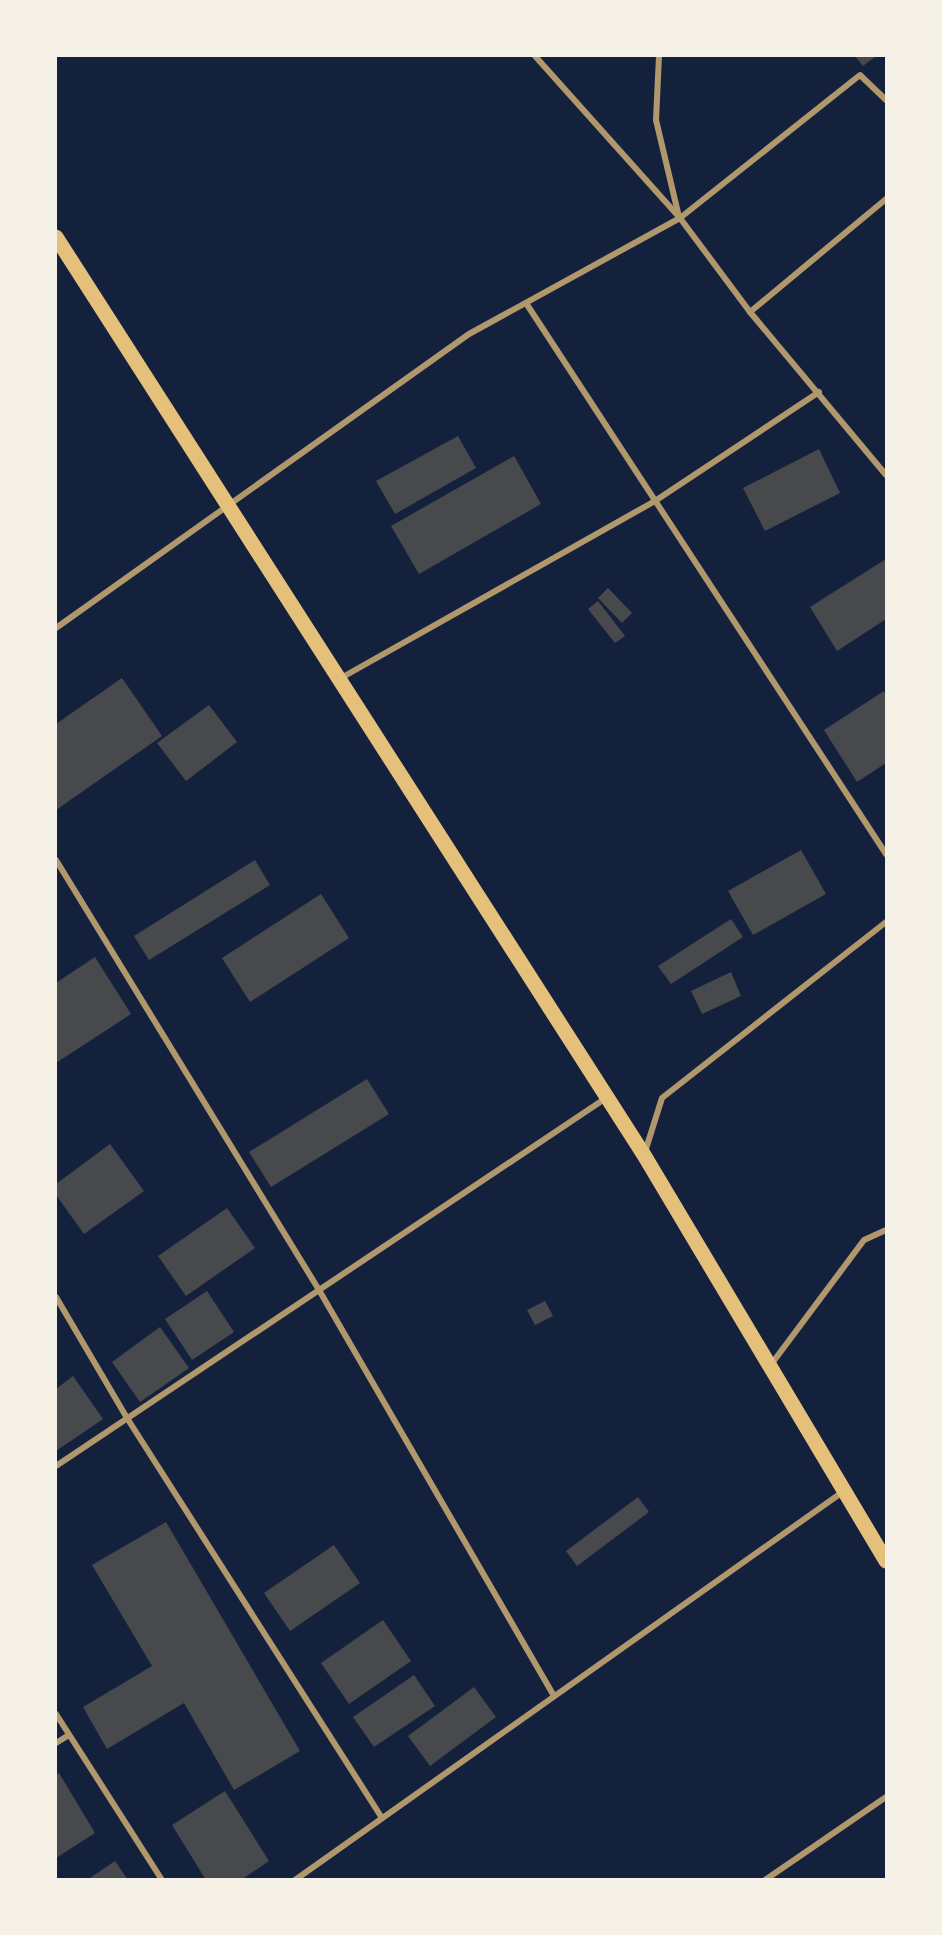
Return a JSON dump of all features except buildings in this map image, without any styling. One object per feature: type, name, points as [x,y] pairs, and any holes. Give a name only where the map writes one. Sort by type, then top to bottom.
[{"type":"main road","points":[[56,237],[644,1155],[886,1561]]},
{"type":"street","points":[[535,56],[680,218],[750,312],[886,475]]},
{"type":"street","points":[[659,56],[656,120],[680,218]]},
{"type":"street","points":[[56,627],[469,334],[680,218],[860,75],[886,100]]},
{"type":"street","points":[[750,312],[886,199]]},
{"type":"street","points":[[526,303],[886,854]]},
{"type":"street","points":[[339,679],[655,501],[819,392]]},
{"type":"street","points":[[56,860],[319,1290],[554,1696]]},
{"type":"street","points":[[644,1155],[662,1098],[886,922]]},
{"type":"street","points":[[56,1466],[607,1098]]},
{"type":"street","points":[[770,1365],[864,1240],[886,1230]]},
{"type":"street","points":[[56,1298],[127,1418],[382,1818]]},
{"type":"street","points":[[295,1880],[844,1490]]},
{"type":"street","points":[[56,1714],[162,1880]]},
{"type":"street","points":[[56,1743],[69,1735]]},
{"type":"street","points":[[765,1880],[886,1797]]}]
